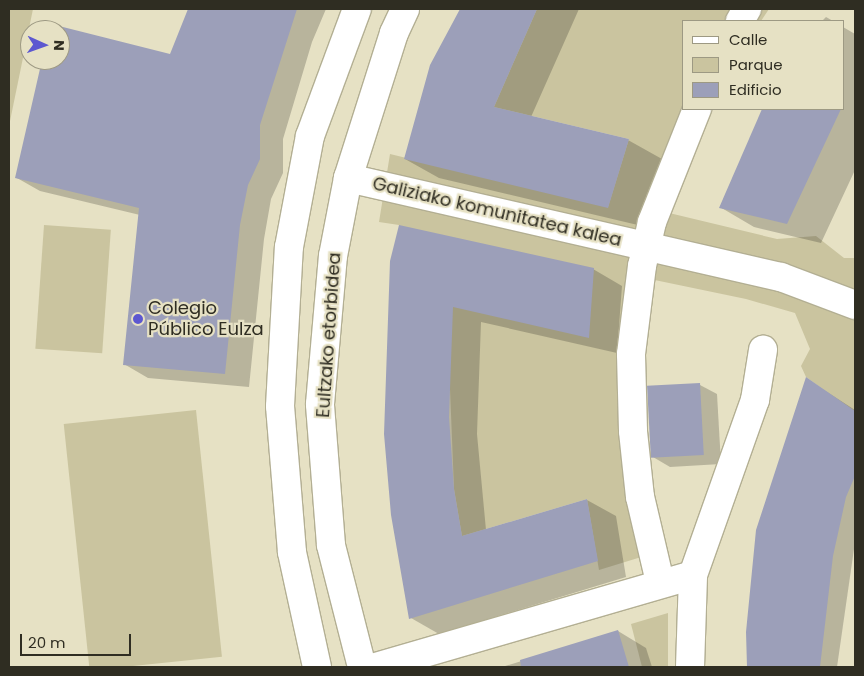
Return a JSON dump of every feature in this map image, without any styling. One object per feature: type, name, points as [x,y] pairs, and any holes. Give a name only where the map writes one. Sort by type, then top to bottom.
[{"type":"street","points":[[317,667],[292,552],[280,406],[289,247],[310,136],[357,9]]},
{"type":"street","name":"Eultzako etorbidea","points":[[362,667],[331,545],[320,404],[333,256],[348,178],[394,33],[405,9]]},
{"type":"street","points":[[741,20],[747,9]]},
{"type":"street","name":"Galiziako komunitatea kalea","points":[[660,582],[640,497],[633,431],[631,354],[652,222],[697,110]]},
{"type":"street","name":"Galiziako komunitatea kalea","points":[[348,178],[780,277],[855,305]]},
{"type":"street","points":[[690,667],[693,574],[755,400],[762,350]]},
{"type":"street","points":[[376,667],[660,582],[693,574]]},
{"type":"green space","points":[[9,9],[33,9],[31,20],[20,20],[20,70],[9,126]]},
{"type":"green space","points":[[537,9],[769,9],[762,20],[682,20],[682,110],[711,110],[665,212],[777,239],[816,236],[844,258],[855,258],[855,412],[806,377],[801,366],[810,349],[795,313],[746,299],[645,278],[633,387],[651,554],[599,570],[587,499],[462,536],[454,489],[449,364],[399,225],[379,222],[390,154],[608,207],[629,139],[494,107]]},
{"type":"green space","points":[[44,225],[111,230],[102,353],[35,349]]},
{"type":"green space","points":[[196,410],[222,657],[123,667],[89,667],[64,424]]},
{"type":"green space","points":[[668,613],[668,667],[642,667],[631,624]]},
{"type":"building","points":[[188,9],[297,9],[260,125],[260,159],[248,185],[240,225],[225,374],[123,365],[139,208],[15,178],[40,70],[70,70],[70,29],[170,54]]},
{"type":"building","points":[[460,9],[537,9],[494,107],[629,139],[608,208],[404,159],[430,65]]},
{"type":"building","points":[[762,110],[841,110],[787,224],[719,208]]},
{"type":"building","points":[[399,225],[594,268],[589,338],[453,307],[449,417],[454,489],[462,536],[587,499],[598,561],[409,619],[391,515],[384,434],[390,261]]},
{"type":"building","points":[[806,377],[855,411],[855,476],[846,497],[833,556],[820,667],[747,667],[746,632],[756,530]]},
{"type":"building","points":[[700,383],[704,455],[651,458],[647,386]]},
{"type":"building","points":[[618,630],[629,667],[521,667],[520,660]]},
{"type":"place","name":"Colegio Público Eulza","points":[[138,319]]}]
